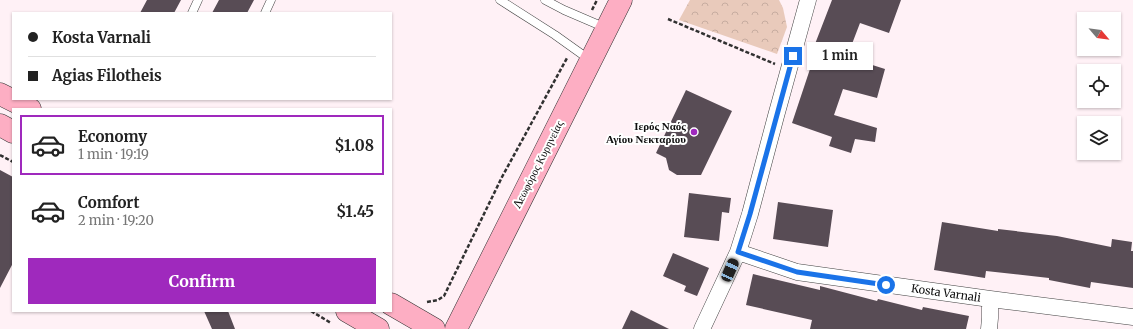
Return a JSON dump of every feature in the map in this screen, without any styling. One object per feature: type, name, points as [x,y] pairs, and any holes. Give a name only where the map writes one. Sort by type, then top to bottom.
[{"type":"main road","name":"Λεωφόρος Κυρηνείας","points":[[456,329],[621,0]]},
{"type":"main road","points":[[0,94],[28,108]]},
{"type":"main road","points":[[0,125],[12,131]]},
{"type":"main road","points":[[392,305],[434,329]]},
{"type":"main road","points":[[341,318],[378,329]]},
{"type":"street","points":[[702,329],[738,252],[750,214],[808,0]]},
{"type":"street","name":"Kosta Varnali","points":[[738,252],[797,272],[990,299],[1132,321]]},
{"type":"street","points":[[989,329],[990,299]]},
{"type":"lane","points":[[192,12],[198,0]]},
{"type":"lane","points":[[265,12],[271,0]]},
{"type":"lane","points":[[500,0],[569,44],[590,60]]},
{"type":"lane","points":[[545,0],[606,28]]},
{"type":"path","points":[[668,19],[789,70]]},
{"type":"path","points":[[438,300],[444,296],[502,177],[568,57],[569,44]]},
{"type":"path","points":[[0,155],[12,161]]},
{"type":"path","points":[[315,312],[341,318]]},
{"type":"green space","points":[[690,0],[779,0],[783,8],[787,27],[777,54],[679,20]]},
{"type":"building","points":[[147,0],[181,0],[175,12],[141,12]]},
{"type":"building","points":[[219,0],[254,0],[248,12],[213,12]]},
{"type":"building","points":[[832,0],[901,0],[889,33],[860,23],[847,57],[885,69],[877,98],[843,89],[834,115],[877,128],[875,142],[855,139],[851,153],[829,146],[832,137],[792,123],[818,45],[815,44]]},
{"type":"building","name":"Ιερός Ναός Αγίου Νεκταρίου","points":[[686,90],[732,111],[701,175],[677,175],[669,170],[666,158],[656,153]]},
{"type":"building","points":[[0,170],[12,176],[12,265],[0,288]]},
{"type":"building","points":[[689,193],[731,198],[729,213],[722,212],[719,241],[684,237]]},
{"type":"building","points":[[778,202],[833,210],[828,247],[773,239]]},
{"type":"building","points":[[942,222],[998,231],[998,229],[1057,236],[1111,247],[1112,239],[1132,242],[1133,288],[1091,282],[1090,288],[1049,280],[1049,278],[986,271],[985,278],[934,270]]},
{"type":"building","points":[[673,253],[709,268],[697,296],[684,291],[686,286],[663,276]]},
{"type":"building","points":[[753,274],[820,290],[820,286],[877,301],[878,299],[922,310],[923,307],[969,316],[966,329],[810,329],[812,320],[746,305]]},
{"type":"building","points":[[631,310],[669,329],[622,329]]},
{"type":"building","points":[[204,312],[228,312],[235,329],[212,329]]},
{"type":"place","name":"Ιερός Ναός Αγίου Νεκταρίου","points":[[694,132]]},
{"type":"route","points":[[793,56],[761,177],[738,252],[797,272],[886,285]]}]
